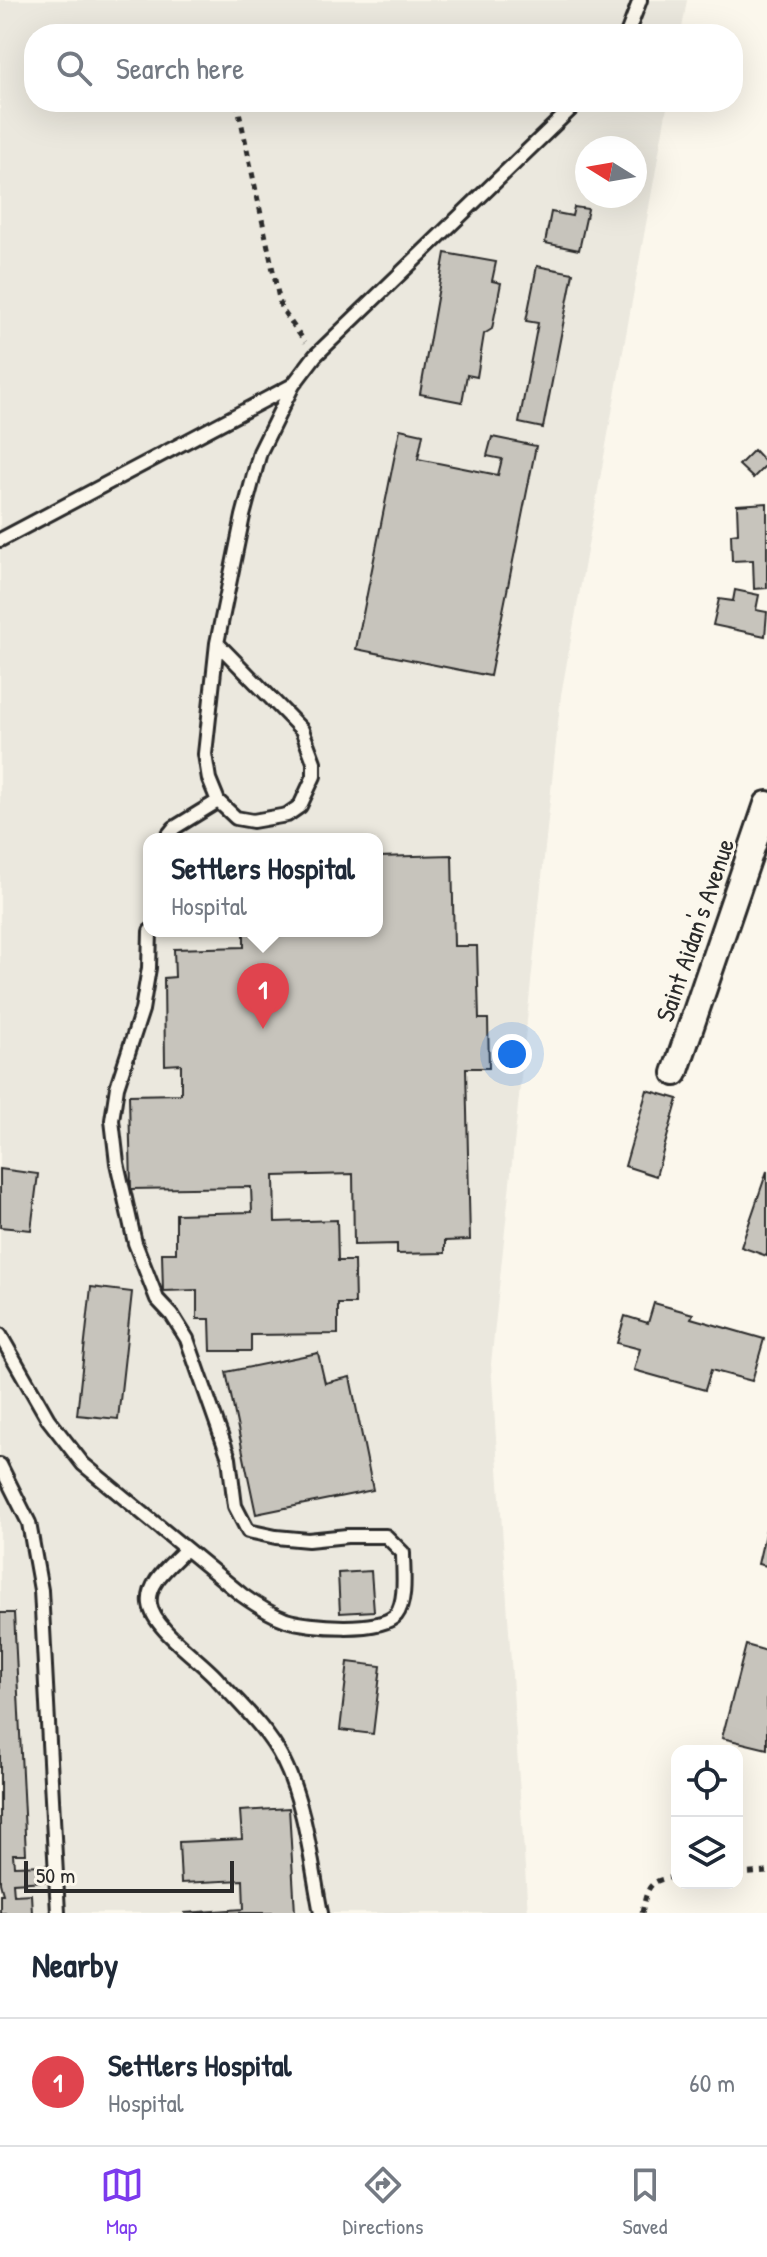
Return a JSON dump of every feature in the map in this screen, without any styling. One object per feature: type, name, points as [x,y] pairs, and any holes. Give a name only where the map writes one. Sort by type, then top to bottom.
[{"type":"street","name":"Saint Aidan's Avenue","points":[[675,1073],[767,804]]},
{"type":"lane","points":[[631,24],[640,0]]},
{"type":"lane","points":[[217,643],[302,730],[314,762],[314,776],[300,806],[287,815],[253,821],[236,818],[218,801],[209,779],[205,754],[217,643],[243,516],[260,452],[293,385],[315,356],[568,112]]},
{"type":"lane","points":[[0,540],[293,385]]},
{"type":"lane","points":[[170,833],[218,801]]},
{"type":"lane","points":[[0,1335],[48,1419],[83,1464],[261,1609],[307,1625],[379,1625],[395,1617],[401,1605],[403,1553],[386,1536],[308,1540],[248,1531],[235,1506],[229,1458],[187,1339],[157,1299],[135,1243],[117,1163],[112,1120],[117,1087],[142,1010],[149,968],[150,937]]},
{"type":"lane","points":[[0,1465],[29,1523],[41,1590],[58,1913]]},
{"type":"lane","points":[[185,1550],[158,1578],[151,1590],[154,1619],[212,1673],[282,1757],[296,1790],[321,1913]]},
{"type":"path","points":[[239,112],[281,308],[315,356]]},
{"type":"path","points":[[743,1874],[767,1872]]},
{"type":"path","points":[[642,1913],[652,1883],[660,1878],[671,1877]]},
{"type":"shaded area","points":[[0,0],[687,0],[683,24],[24,24],[24,112],[666,112],[561,695],[491,1364],[528,1913],[0,1913]]},
{"type":"building","points":[[574,207],[588,209],[579,250],[545,243],[551,212],[572,216]]},
{"type":"building","points":[[445,253],[496,262],[492,281],[501,283],[492,329],[484,334],[477,377],[467,375],[462,402],[420,394]]},
{"type":"building","points":[[537,266],[573,273],[543,428],[519,423],[538,323],[526,321]]},
{"type":"building","points":[[400,429],[423,434],[418,459],[498,475],[502,459],[487,456],[492,437],[536,446],[490,676],[356,649]]},
{"type":"building","points":[[754,450],[767,464],[753,478],[739,465]]},
{"type":"building","points":[[767,503],[767,588],[754,589],[753,560],[732,561],[731,534],[738,533],[737,505]]},
{"type":"building","points":[[735,590],[759,595],[756,610],[767,612],[765,636],[713,625],[719,599],[733,601]]},
{"type":"building","points":[[452,855],[454,946],[477,946],[479,1019],[488,1019],[489,1068],[466,1068],[470,1240],[445,1241],[445,1253],[397,1254],[397,1244],[354,1245],[353,1174],[274,1176],[275,1222],[337,1220],[338,1261],[354,1261],[355,1304],[338,1304],[338,1334],[251,1335],[251,1351],[211,1351],[210,1319],[197,1319],[197,1290],[163,1291],[162,1253],[176,1253],[176,1214],[252,1212],[251,1187],[131,1189],[129,1095],[181,1094],[181,1064],[165,1065],[164,978],[175,977],[174,949],[244,947],[244,937],[383,937],[383,857]]},
{"type":"building","points":[[647,1090],[678,1099],[656,1176],[625,1166]]},
{"type":"building","points":[[0,1169],[38,1174],[31,1230],[0,1227]]},
{"type":"building","points":[[767,1171],[767,1256],[741,1247]]},
{"type":"building","points":[[91,1287],[132,1292],[118,1419],[77,1415]]},
{"type":"building","points":[[654,1303],[693,1314],[691,1318],[764,1339],[752,1381],[711,1370],[705,1390],[634,1370],[640,1349],[617,1343],[625,1316],[648,1323]]},
{"type":"building","points":[[318,1353],[325,1383],[350,1377],[373,1490],[256,1514],[226,1372]]},
{"type":"building","points":[[767,1525],[767,1566],[758,1564]]},
{"type":"building","points":[[371,1571],[374,1611],[340,1613],[338,1573]]},
{"type":"building","points":[[0,1613],[14,1613],[26,1854],[13,1854],[14,1866],[45,1865],[46,1881],[13,1883],[14,1895],[31,1894],[32,1913],[0,1913],[0,1894],[3,1894],[0,1883]]},
{"type":"building","points":[[746,1645],[767,1651],[767,1749],[722,1738]]},
{"type":"building","points":[[348,1662],[381,1666],[373,1734],[340,1730]]},
{"type":"building","points":[[289,1808],[295,1913],[184,1913],[244,1909],[243,1880],[181,1883],[179,1842],[242,1839],[240,1811]]},
{"type":"place","name":"Settlers Hospital","points":[[263,1029]]}]
